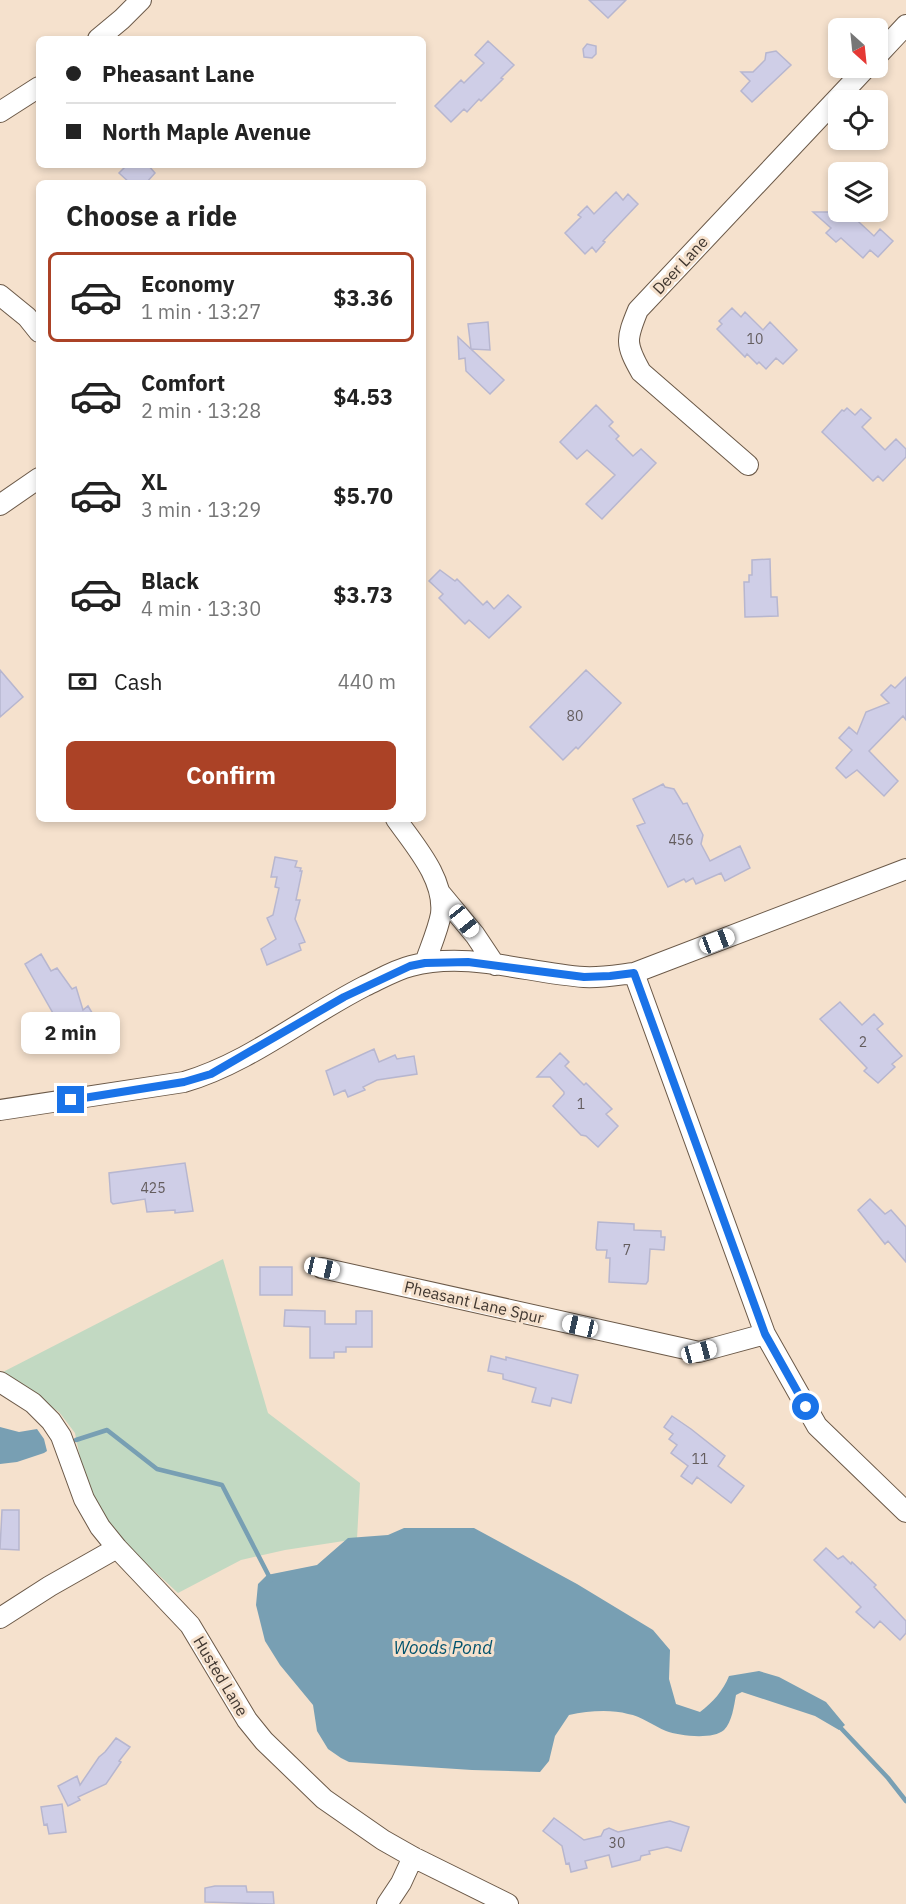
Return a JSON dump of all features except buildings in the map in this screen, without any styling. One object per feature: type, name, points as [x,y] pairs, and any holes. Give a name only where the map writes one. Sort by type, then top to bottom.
[{"type":"street","points":[[102,36],[141,0]]},
{"type":"street","points":[[888,44],[906,25]]},
{"type":"street","name":"Deer Lane","points":[[748,465],[641,372],[631,354],[628,336],[638,310],[857,78]]},
{"type":"street","points":[[0,112],[36,89]]},
{"type":"street","points":[[0,295],[27,317],[36,328]]},
{"type":"street","points":[[0,505],[36,480]]},
{"type":"street","points":[[398,822],[424,858],[441,894],[476,935],[495,964]]},
{"type":"street","points":[[0,1110],[163,1086],[211,1074],[344,997],[400,970],[425,963],[495,964],[584,977],[634,973],[906,869]]},
{"type":"street","points":[[425,963],[441,915],[441,894]]},
{"type":"street","points":[[634,973],[765,1334],[817,1426],[906,1512]]},
{"type":"street","name":"Pheasant Lane Spur","points":[[322,1268],[699,1352],[765,1334]]},
{"type":"street","name":"Husted Lane","points":[[0,1382],[33,1403],[51,1421],[61,1436],[84,1499],[100,1527],[190,1626],[247,1720],[264,1741],[324,1799],[382,1840],[508,1904]]},
{"type":"street","points":[[0,1618],[117,1548]]},
{"type":"street","points":[[387,1904],[401,1883],[413,1857]]},
{"type":"green space","points":[[223,1259],[268,1413],[360,1483],[357,1539],[285,1550],[241,1560],[178,1593],[122,1541],[92,1499],[85,1483],[75,1433],[59,1412],[1,1373]]},
{"type":"water","points":[[0,1427],[19,1432],[37,1429],[44,1439],[47,1451],[17,1462],[0,1464]]},
{"type":"water","name":"Woods Pond","points":[[404,1528],[474,1528],[577,1584],[653,1630],[670,1650],[669,1679],[676,1704],[700,1712],[717,1696],[729,1676],[759,1671],[779,1677],[826,1702],[845,1725],[839,1730],[815,1716],[742,1692],[736,1695],[727,1727],[712,1735],[687,1736],[672,1733],[638,1717],[614,1711],[569,1715],[555,1736],[549,1761],[540,1772],[349,1762],[328,1749],[317,1731],[313,1705],[280,1665],[265,1641],[256,1605],[258,1584],[267,1575],[317,1565],[348,1538],[388,1535]]},
{"type":"waterway","points":[[76,1440],[107,1430],[157,1469],[222,1485],[271,1580]]},
{"type":"waterway","points":[[838,1725],[888,1778],[906,1801]]},
{"type":"route","points":[[71,1100],[184,1082],[211,1074],[344,997],[410,966],[425,963],[468,962],[584,977],[634,973],[765,1334],[806,1407]]}]
